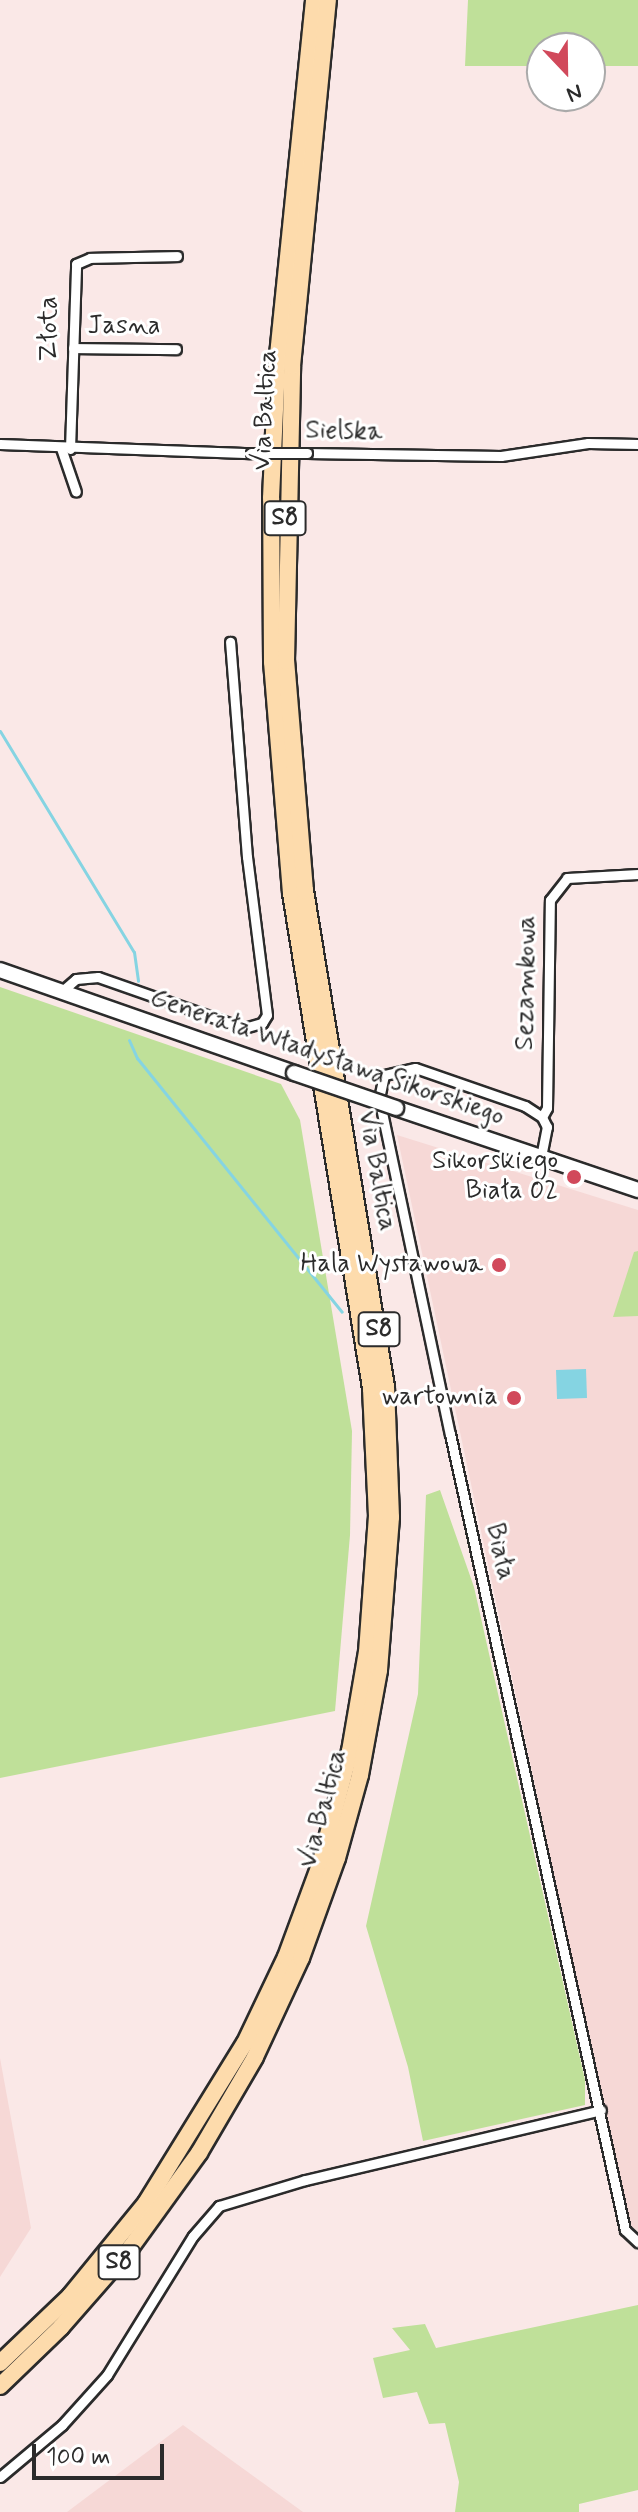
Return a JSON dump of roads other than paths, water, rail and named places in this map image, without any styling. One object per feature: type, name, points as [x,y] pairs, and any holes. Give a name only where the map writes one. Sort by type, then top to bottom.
[{"type":"highway","name":"Via Baltica","points":[[0,2363],[70,2296],[146,2203],[245,2043],[286,1957],[320,1865],[350,1751],[367,1652],[377,1516],[371,1388],[292,907],[272,662],[271,498],[277,365],[314,0]]},
{"type":"highway","name":"Via Baltica","points":[[0,2386],[61,2327],[139,2237],[199,2153],[255,2057],[328,1885],[360,1775],[378,1680],[391,1517],[386,1387],[305,891],[286,649],[290,396],[328,0]]},
{"type":"street","name":"Złota","points":[[66,448],[73,348],[72,273],[80,261],[177,256]]},
{"type":"street","name":"Jasna","points":[[73,348],[176,349]]},
{"type":"street","name":"Sielska","points":[[0,444],[251,453],[501,456],[588,443],[638,444]]},
{"type":"street","points":[[66,448],[76,492]]},
{"type":"street","points":[[61,992],[85,976],[98,977],[244,1028],[262,1023],[267,1015],[247,857],[230,642]]},
{"type":"street","name":"Sezamkowa","points":[[542,1117],[547,1108],[550,900],[567,878],[638,874]]},
{"type":"street","name":"Generała Władysława Sikorskiego","points":[[0,970],[638,1190]]},
{"type":"street","name":"Biała","points":[[542,1117],[504,1097],[415,1068],[392,1070],[380,1085],[448,1423],[625,2230],[638,2242]]},
{"type":"street","points":[[541,1157],[548,1139],[542,1117]]},
{"type":"street","points":[[0,2477],[62,2425],[107,2375],[193,2236],[219,2206],[305,2180],[601,2110]]},
{"type":"water","points":[[586,1369],[587,1398],[557,1399],[556,1370]]},
{"type":"waterway","points":[[0,731],[134,952],[138,981]]},
{"type":"waterway","points":[[129,1040],[137,1058],[342,1312]]},
{"type":"place","name":"Sikorskiego Biała 02","points":[[574,1177]]},
{"type":"place","name":"Hala Wystawowa","points":[[499,1265]]},
{"type":"place","name":"wartownia","points":[[514,1398]]}]
